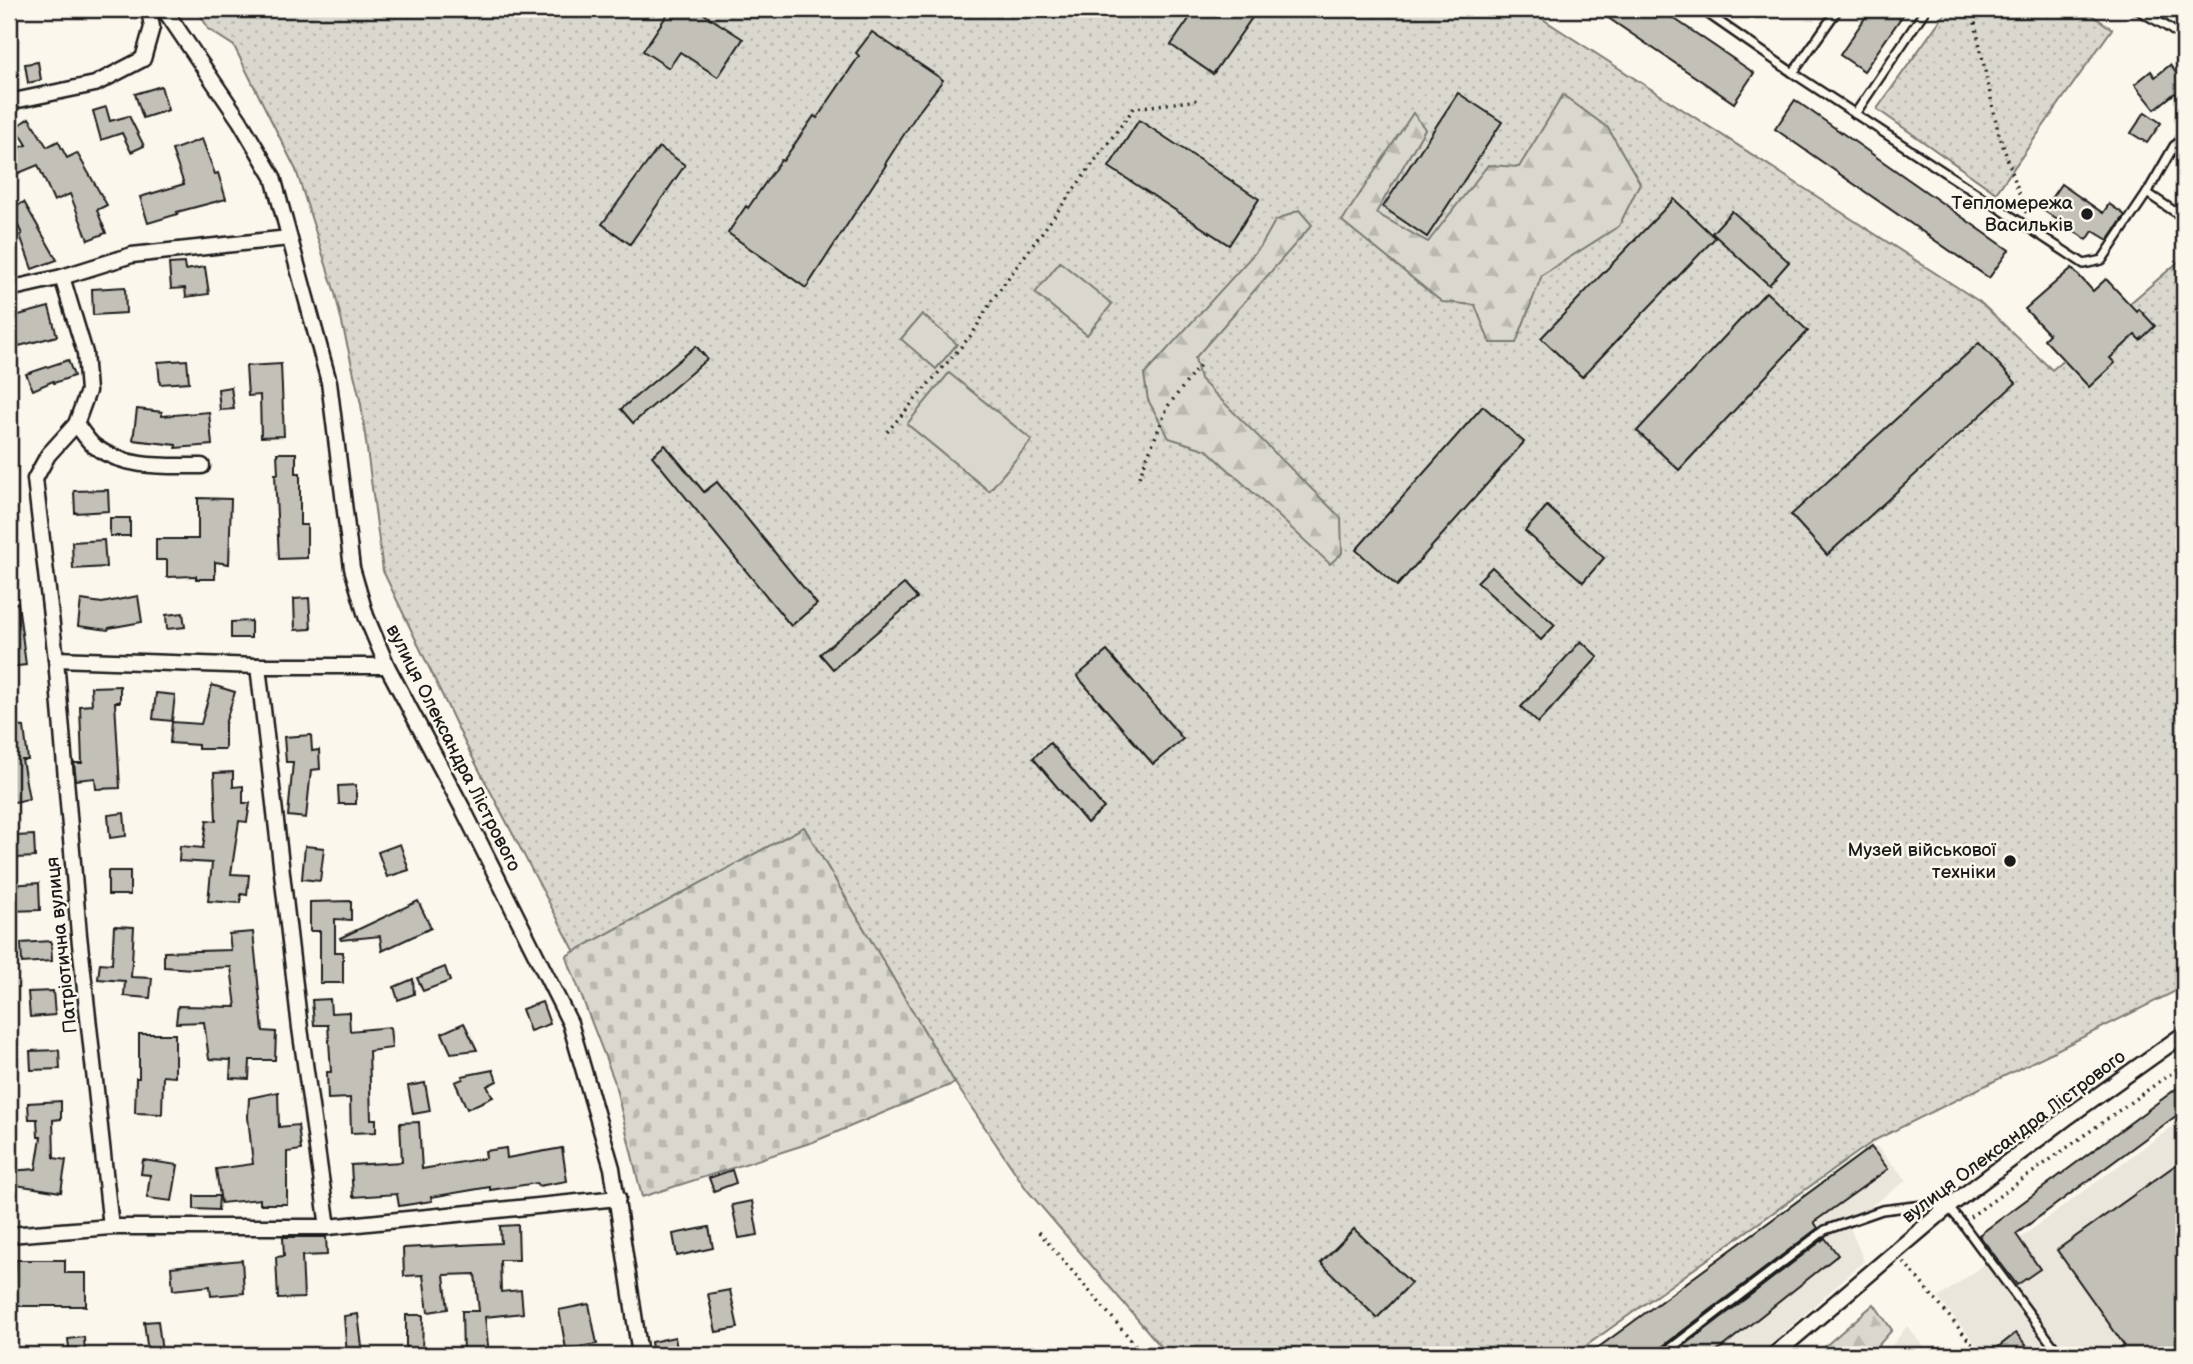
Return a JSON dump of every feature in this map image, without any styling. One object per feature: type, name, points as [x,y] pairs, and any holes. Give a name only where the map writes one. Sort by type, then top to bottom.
[{"type":"street","points":[[9,102],[95,84],[143,60],[152,27],[149,9]]},
{"type":"street","name":"вулиця Олександра Лістрового","points":[[164,9],[240,121],[273,177],[329,382],[352,568],[366,616],[387,666],[465,813],[570,1023],[612,1168],[640,1355]]},
{"type":"street","points":[[9,289],[62,277],[132,255],[289,238]]},
{"type":"street","name":"Патріотична вулиця","points":[[62,277],[85,353],[88,391],[76,424],[48,455],[35,479],[56,659],[79,935],[111,1227]]},
{"type":"street","points":[[76,424],[92,445],[125,462],[202,466]]},
{"type":"street","points":[[56,659],[258,666],[387,666]]},
{"type":"street","points":[[258,666],[299,1015],[328,1227]]},
{"type":"street","name":"вулиця Олександра Лістрового","points":[[1774,1355],[1948,1207],[2184,1034]]},
{"type":"street","points":[[9,1235],[111,1227],[328,1227],[618,1198]]},
{"type":"lane","points":[[1702,9],[1793,73],[2084,264],[2102,260],[2147,193],[2174,146],[2184,138]]},
{"type":"lane","points":[[1793,73],[1838,9]]},
{"type":"lane","points":[[1856,114],[1926,9]]},
{"type":"lane","points":[[2137,9],[2156,22],[2173,28],[2184,40]]},
{"type":"lane","points":[[2147,193],[2184,218]]},
{"type":"lane","points":[[1662,1355],[1825,1230],[1882,1210],[1932,1204],[1948,1207],[1962,1223],[2060,1355]]},
{"type":"path","points":[[1972,9],[1998,131],[2032,229]]},
{"type":"path","points":[[887,432],[973,333],[992,300],[1134,108],[1199,100]]},
{"type":"path","points":[[1139,477],[1168,406],[1200,365]]},
{"type":"path","points":[[1962,1223],[2184,1064]]},
{"type":"path","points":[[1039,1232],[1144,1355]]},
{"type":"path","points":[[1896,1252],[1980,1355]]},
{"type":"shaded area","points":[[2184,1118],[2184,1355],[1985,1355],[1938,1298]]},
{"type":"shaded area","points":[[1876,1146],[1907,1180],[1848,1223],[1864,1261],[1759,1355],[1589,1355]]},
{"type":"shaded area","points":[[1907,1326],[1930,1355],[1885,1355]]},
{"type":"green space","points":[[198,9],[1542,9],[1538,16],[1980,302],[2052,370],[2184,257],[2184,987],[1875,1140],[1573,1355],[1168,1355],[1027,1190],[955,1083],[804,827],[575,952],[466,745],[383,571],[361,404],[335,293],[296,170],[234,46],[208,29]]},
{"type":"green space","points":[[1948,9],[2083,9],[2112,29],[1996,193],[1877,109]]},
{"type":"green space","points":[[1563,95],[1608,128],[1640,183],[1619,226],[1542,275],[1516,343],[1490,343],[1475,305],[1442,302],[1342,221],[1413,113],[1425,129],[1376,213],[1428,242],[1488,165],[1519,167]]},
{"type":"green space","points":[[1299,210],[1312,225],[1195,358],[1200,379],[1341,518],[1342,553],[1330,564],[1207,450],[1169,438],[1148,400],[1144,375],[1261,246],[1275,221]]},
{"type":"green space","points":[[1060,262],[1112,304],[1087,335],[1035,293]]},
{"type":"green space","points":[[922,314],[957,344],[936,369],[901,339]]},
{"type":"green space","points":[[949,373],[1032,440],[989,491],[907,424]]},
{"type":"green space","points":[[804,827],[955,1083],[813,1142],[642,1197],[614,1080],[566,956]]},
{"type":"green space","points":[[1874,1304],[1892,1330],[1870,1355],[1815,1355]]},
{"type":"building","points":[[671,9],[707,9],[704,14],[743,39],[718,77],[680,52],[669,68],[643,51]]},
{"type":"building","points":[[1196,9],[1258,9],[1213,74],[1171,45]]},
{"type":"building","points":[[1595,9],[1660,9],[1754,73],[1734,103]]},
{"type":"building","points":[[1871,9],[1907,9],[1864,71],[1840,55]]},
{"type":"building","points":[[872,32],[943,80],[917,114],[806,288],[728,233],[814,116],[817,118],[859,56],[856,53]]},
{"type":"building","points":[[38,62],[41,80],[28,83],[25,64]]},
{"type":"building","points":[[2170,65],[2184,83],[2184,105],[2175,93],[2155,109],[2135,84],[2151,71],[2155,77]]},
{"type":"building","points":[[161,86],[168,110],[143,118],[135,94]]},
{"type":"building","points":[[1458,93],[1502,122],[1427,237],[1383,207]]},
{"type":"building","points":[[1795,100],[2009,250],[1989,278],[1775,129]]},
{"type":"building","points":[[106,107],[110,121],[129,116],[144,146],[131,152],[122,133],[101,140],[93,111]]},
{"type":"building","points":[[2145,112],[2161,123],[2147,143],[2131,133]]},
{"type":"building","points":[[29,118],[47,147],[58,141],[67,158],[77,153],[107,205],[97,210],[106,233],[88,240],[70,194],[54,201],[38,165],[9,177],[9,151],[27,145],[16,127]]},
{"type":"building","points":[[1139,120],[1259,199],[1229,245],[1109,167]]},
{"type":"building","points":[[202,139],[215,174],[218,173],[226,199],[148,223],[140,197],[184,184],[172,150]]},
{"type":"building","points":[[659,147],[685,165],[630,244],[602,224]]},
{"type":"building","name":"Тепломережа Васильків","points":[[2061,184],[2103,213],[2109,204],[2125,215],[2108,240],[2093,231],[2087,240],[2043,210]]},
{"type":"building","points":[[1674,199],[1715,238],[1582,377],[1541,338]]},
{"type":"building","points":[[24,202],[57,260],[32,269],[20,235],[22,234],[10,209]]},
{"type":"building","points":[[1732,211],[1789,262],[1769,285],[1712,233]]},
{"type":"building","points":[[184,263],[185,270],[205,267],[209,294],[186,297],[185,288],[171,289],[169,264]]},
{"type":"building","points":[[2072,268],[2093,291],[2106,279],[2137,312],[2139,309],[2155,326],[2140,340],[2135,335],[2110,358],[2115,363],[2089,387],[2044,339],[2049,334],[2025,309]]},
{"type":"building","points":[[125,287],[126,313],[93,315],[92,289]]},
{"type":"building","points":[[1766,292],[1808,331],[1679,470],[1637,431]]},
{"type":"building","points":[[49,307],[57,336],[19,346],[11,317]]},
{"type":"building","points":[[1979,343],[2016,383],[1827,555],[1791,515]]},
{"type":"building","points":[[696,346],[707,359],[633,423],[621,409]]},
{"type":"building","points":[[68,360],[74,376],[33,390],[26,374]]},
{"type":"building","points":[[187,360],[189,382],[160,384],[158,362]]},
{"type":"building","points":[[281,364],[284,436],[261,437],[260,395],[248,396],[246,366]]},
{"type":"building","points":[[231,387],[234,409],[220,410],[218,389]]},
{"type":"building","points":[[1483,406],[1524,442],[1397,586],[1356,550]]},
{"type":"building","points":[[137,409],[162,412],[162,416],[209,412],[212,445],[176,448],[176,445],[133,440]]},
{"type":"building","points":[[665,445],[704,492],[717,482],[817,604],[791,626],[652,456]]},
{"type":"building","points":[[277,453],[296,453],[296,473],[300,473],[300,525],[307,525],[307,558],[279,559],[275,474],[278,474]]},
{"type":"building","points":[[108,490],[109,511],[75,513],[74,491]]},
{"type":"building","points":[[198,498],[231,499],[229,564],[215,562],[215,579],[196,579],[196,576],[167,577],[167,560],[156,560],[156,539],[198,539]]},
{"type":"building","points":[[1547,506],[1604,558],[1583,582],[1525,531]]},
{"type":"building","points":[[110,518],[130,518],[130,536],[110,536]]},
{"type":"building","points":[[104,540],[106,567],[73,569],[72,542]]},
{"type":"building","points":[[1492,567],[1555,625],[1541,640],[1477,582]]},
{"type":"building","points":[[904,584],[917,598],[833,669],[820,654]]},
{"type":"building","points":[[138,596],[142,622],[108,630],[78,626],[81,600],[102,603]]},
{"type":"building","points":[[309,598],[311,629],[295,630],[294,599]]},
{"type":"building","points":[[18,603],[26,665],[9,667],[9,604]]},
{"type":"building","points":[[183,613],[185,627],[167,629],[166,615]]},
{"type":"building","points":[[251,621],[251,638],[231,638],[231,622]]},
{"type":"building","points":[[1581,641],[1598,657],[1538,723],[1521,707]]},
{"type":"building","points":[[1107,651],[1183,739],[1153,764],[1077,676]]},
{"type":"building","points":[[212,685],[235,692],[225,724],[225,749],[198,749],[198,745],[170,743],[172,722],[201,724]]},
{"type":"building","points":[[120,686],[120,702],[115,702],[120,788],[96,789],[95,778],[76,780],[74,763],[82,763],[80,706],[92,705],[91,687]]},
{"type":"building","points":[[156,693],[175,695],[172,721],[153,719]]},
{"type":"building","points":[[9,727],[24,727],[28,760],[22,760],[29,799],[9,803]]},
{"type":"building","points":[[311,735],[312,751],[319,750],[320,769],[311,770],[306,818],[288,816],[293,762],[286,762],[284,737]]},
{"type":"building","points":[[1050,743],[1104,808],[1087,823],[1033,758]]},
{"type":"building","points":[[233,772],[233,787],[243,786],[243,803],[250,803],[247,822],[239,821],[231,874],[249,875],[247,895],[241,894],[241,903],[208,901],[212,863],[179,861],[180,846],[203,848],[207,820],[216,821],[214,773]]},
{"type":"building","points":[[356,785],[356,804],[339,804],[338,786]]},
{"type":"building","points":[[124,813],[126,836],[110,838],[108,815]]},
{"type":"building","points":[[34,835],[35,857],[16,858],[15,836]]},
{"type":"building","points":[[400,844],[409,870],[387,877],[378,852]]},
{"type":"building","points":[[305,846],[324,848],[320,881],[302,879]]},
{"type":"building","points":[[108,871],[130,871],[130,895],[108,895]]},
{"type":"building","points":[[39,883],[40,910],[9,911],[9,885]]},
{"type":"building","points":[[351,901],[351,920],[335,919],[335,952],[343,952],[343,983],[320,983],[320,931],[310,931],[310,902]]},
{"type":"building","points":[[418,901],[431,928],[382,951],[380,936],[340,938]]},
{"type":"building","points":[[114,926],[134,927],[131,977],[152,978],[150,998],[124,996],[125,981],[98,979],[100,963],[112,964]]},
{"type":"building","points":[[253,932],[263,1031],[276,1032],[275,1060],[250,1060],[249,1079],[230,1078],[231,1060],[209,1059],[204,1022],[176,1023],[178,1006],[236,1007],[231,967],[164,967],[164,952],[231,950],[229,934]]},
{"type":"building","points":[[51,941],[52,961],[22,963],[21,943]]},
{"type":"building","points":[[445,967],[450,981],[423,991],[417,978]]},
{"type":"building","points":[[413,979],[414,994],[398,1000],[394,987]]},
{"type":"building","points":[[53,991],[55,1015],[30,1017],[28,992]]},
{"type":"building","points":[[330,999],[331,1013],[349,1012],[350,1031],[390,1027],[392,1048],[369,1051],[371,1119],[376,1119],[376,1132],[351,1133],[350,1098],[328,1099],[327,1072],[331,1072],[328,1025],[314,1025],[312,1000]]},
{"type":"building","points":[[542,1002],[550,1024],[530,1031],[522,1009]]},
{"type":"building","points":[[464,1023],[477,1050],[451,1053],[442,1033]]},
{"type":"building","points":[[139,1034],[175,1034],[175,1077],[163,1076],[162,1114],[135,1113],[136,1078],[139,1078]]},
{"type":"building","points":[[59,1050],[60,1069],[31,1070],[30,1051]]},
{"type":"building","points":[[493,1070],[497,1081],[487,1086],[493,1097],[467,1109],[455,1082],[463,1079],[462,1076]]},
{"type":"building","points":[[425,1083],[430,1111],[413,1114],[408,1086]]},
{"type":"building","points":[[2184,1083],[2184,1110],[2016,1234],[2040,1269],[2017,1285],[1979,1235]]},
{"type":"building","points":[[278,1092],[279,1127],[298,1125],[301,1150],[287,1152],[287,1204],[260,1204],[260,1199],[221,1203],[216,1169],[253,1164],[248,1117],[249,1098]]},
{"type":"building","points":[[61,1101],[61,1119],[53,1120],[54,1158],[66,1160],[61,1192],[9,1184],[9,1171],[36,1169],[41,1137],[38,1137],[37,1119],[29,1119],[28,1103]]},
{"type":"building","points":[[419,1122],[422,1169],[486,1158],[485,1151],[506,1148],[507,1158],[562,1148],[567,1181],[490,1190],[490,1187],[431,1197],[432,1201],[399,1206],[397,1194],[353,1197],[351,1165],[402,1162],[400,1123]]},
{"type":"building","points":[[1871,1147],[1888,1169],[1814,1222],[1818,1228],[1658,1350],[1656,1355],[1588,1355]]},
{"type":"building","points":[[2184,1159],[2184,1355],[2110,1355],[2124,1345],[2057,1250]]},
{"type":"building","points":[[143,1160],[178,1165],[172,1201],[147,1198],[150,1175],[141,1174]]},
{"type":"building","points":[[732,1170],[736,1183],[714,1191],[709,1178]]},
{"type":"building","points":[[194,1196],[219,1196],[218,1210],[194,1209]]},
{"type":"building","points":[[752,1201],[758,1235],[739,1238],[732,1205]]},
{"type":"building","points":[[518,1225],[519,1260],[500,1260],[501,1292],[521,1290],[523,1313],[485,1317],[489,1355],[463,1355],[462,1311],[479,1311],[475,1274],[444,1275],[448,1309],[428,1312],[423,1275],[404,1276],[403,1248],[501,1243],[500,1226]]},
{"type":"building","points":[[709,1227],[713,1248],[677,1256],[673,1234]]},
{"type":"building","points":[[1354,1229],[1411,1283],[1377,1318],[1321,1263]]},
{"type":"building","points":[[283,1237],[326,1237],[327,1255],[302,1256],[304,1298],[278,1299],[276,1257],[284,1256]]},
{"type":"building","points":[[1825,1238],[1838,1255],[1712,1355],[1672,1355]]},
{"type":"building","points":[[16,1260],[65,1260],[65,1273],[86,1273],[86,1306],[13,1306]]},
{"type":"building","points":[[242,1260],[244,1293],[211,1296],[210,1286],[173,1290],[171,1267]]},
{"type":"building","points":[[730,1290],[738,1328],[716,1332],[708,1294]]},
{"type":"building","points":[[589,1304],[597,1344],[566,1349],[559,1310]]},
{"type":"building","points":[[358,1314],[363,1355],[347,1355],[344,1316]]},
{"type":"building","points":[[406,1315],[423,1315],[422,1355],[406,1355]]},
{"type":"building","points":[[158,1321],[162,1352],[148,1353],[144,1322]]},
{"type":"building","points":[[2016,1333],[2034,1355],[1988,1355]]},
{"type":"building","points":[[84,1337],[85,1355],[70,1355],[68,1339]]},
{"type":"building","points":[[675,1337],[678,1355],[653,1355],[651,1342]]},
{"type":"place","name":"Тепломережа Васильків","points":[[2087,214]]},
{"type":"place","name":"Музей військової техніки","points":[[2010,861]]}]
